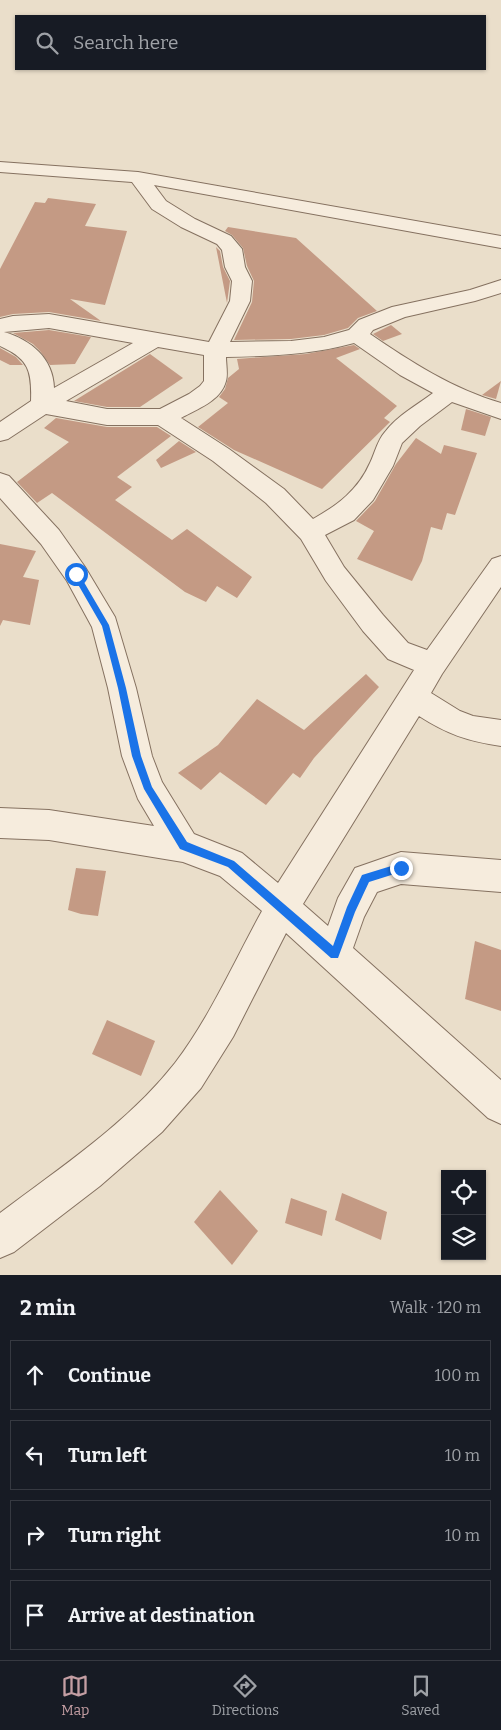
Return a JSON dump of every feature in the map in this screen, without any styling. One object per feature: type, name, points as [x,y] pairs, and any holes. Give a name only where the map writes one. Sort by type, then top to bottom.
[{"type":"street","points":[[0,167],[138,177],[501,242]]},
{"type":"street","points":[[42,405],[106,417],[163,417],[197,400],[208,392],[215,381],[215,350],[240,300],[242,281],[235,267],[232,249],[224,240],[159,205],[138,177]]},
{"type":"street","points":[[0,326],[13,323],[49,321],[215,350],[291,348],[324,344],[357,335],[366,325],[399,312],[474,295],[501,286]]},
{"type":"street","points":[[357,335],[388,358],[450,392],[480,406],[501,411]]},
{"type":"street","points":[[0,338],[15,343],[35,361],[40,371],[42,405]]},
{"type":"street","points":[[0,433],[42,405],[154,340]]},
{"type":"street","points":[[310,532],[345,514],[369,486],[381,466],[393,438],[412,420],[450,392]]},
{"type":"street","points":[[163,417],[221,455],[275,496],[310,532],[335,574],[373,623],[398,651],[432,665]]},
{"type":"street","points":[[0,482],[50,537],[76,574],[105,625],[122,688],[137,756],[149,789],[184,846]]},
{"type":"street","points":[[0,1238],[86,1172],[149,1119],[188,1076],[220,1024],[282,907],[414,698],[432,665],[501,566]]},
{"type":"street","points":[[414,698],[450,720],[472,729],[501,734]]},
{"type":"street","points":[[0,823],[49,825],[184,846],[231,864],[282,907],[501,1105]]},
{"type":"street","points":[[334,954],[350,910],[366,879],[401,868],[501,876]]},
{"type":"building","points":[[48,198],[96,204],[85,226],[127,231],[105,305],[70,299],[101,321],[49,312],[13,314],[0,317],[0,269],[35,202],[45,203]]},
{"type":"building","points":[[228,227],[296,238],[377,311],[358,318],[348,328],[324,335],[291,339],[234,340],[252,302],[254,281],[247,266],[243,248],[232,235],[225,231]]},
{"type":"building","points":[[216,247],[220,251],[223,267],[230,281],[227,303]]},
{"type":"building","points":[[391,325],[402,334],[383,341],[373,334]]},
{"type":"building","points":[[49,330],[91,337],[75,364],[50,365],[33,344],[13,333]]},
{"type":"building","points":[[354,345],[360,349],[336,358],[397,406],[384,418],[390,422],[322,489],[234,450],[198,427],[228,403],[219,397],[225,389],[228,378],[239,369],[237,359],[306,354]]},
{"type":"building","points":[[0,348],[16,357],[23,365],[10,365],[0,360]]},
{"type":"building","points":[[150,354],[183,378],[140,407],[107,407],[74,401]]},
{"type":"building","points":[[501,381],[496,399],[482,395]]},
{"type":"building","points":[[466,409],[491,417],[485,436],[461,430]]},
{"type":"building","points":[[56,418],[107,427],[157,427],[171,436],[117,477],[132,487],[115,500],[172,540],[187,529],[252,577],[237,598],[217,586],[206,602],[185,592],[52,493],[37,503],[17,482],[69,442],[44,428]]},
{"type":"building","points":[[416,438],[441,454],[444,445],[477,453],[455,515],[447,513],[442,530],[431,527],[422,561],[412,581],[357,559],[374,531],[356,521],[375,501],[396,464]]},
{"type":"building","points":[[179,441],[196,452],[161,468],[156,460]]},
{"type":"building","points":[[0,544],[36,551],[23,577],[39,580],[30,625],[3,620],[0,626]]},
{"type":"building","points":[[366,674],[379,687],[314,758],[300,778],[293,773],[266,805],[220,772],[201,790],[178,773],[218,745],[257,699],[304,730]]},
{"type":"building","points":[[76,868],[106,871],[98,916],[68,910]]},
{"type":"building","points":[[475,941],[501,950],[501,1011],[465,999]]},
{"type":"building","points":[[107,1020],[155,1041],[141,1076],[92,1054]]},
{"type":"building","points":[[220,1190],[258,1231],[232,1265],[194,1222]]},
{"type":"building","points":[[342,1193],[387,1212],[381,1240],[335,1220]]},
{"type":"building","points":[[291,1198],[327,1211],[322,1236],[285,1223]]},
{"type":"route","points":[[76,574],[105,625],[122,688],[137,756],[149,789],[184,846],[231,864],[334,954],[350,910],[366,879],[401,868]]}]
